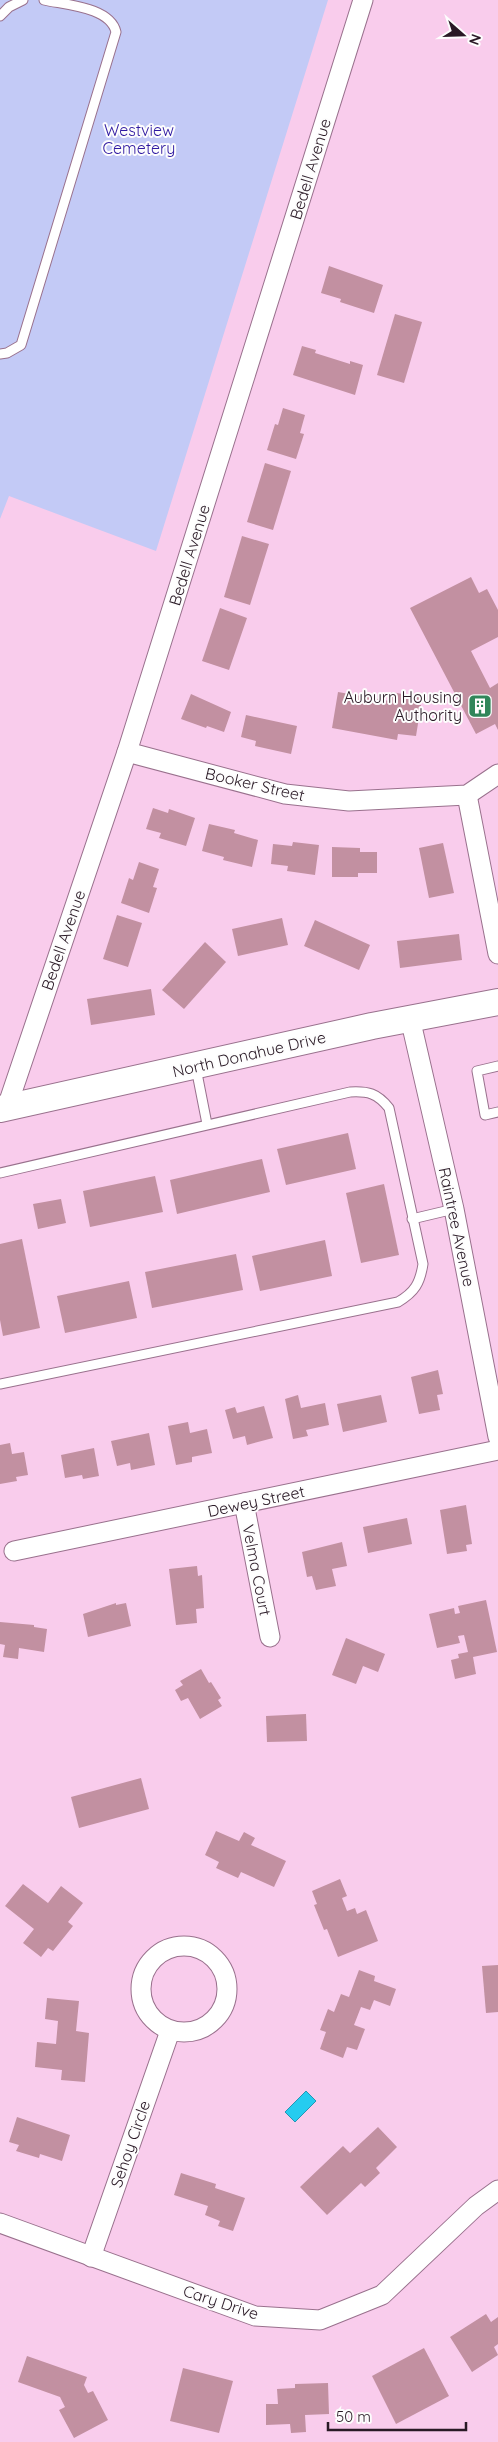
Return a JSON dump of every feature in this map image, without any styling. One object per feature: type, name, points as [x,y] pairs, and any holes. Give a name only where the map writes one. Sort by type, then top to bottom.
[{"type":"street","name":"Bedell Avenue","points":[[3,1108],[127,752],[363,0]]},
{"type":"street","name":"Booker Street","points":[[127,752],[285,794],[349,801],[466,795]]},
{"type":"street","points":[[498,774],[466,795],[498,954]]},
{"type":"street","name":"North Donahue Drive","points":[[3,1108],[410,1018],[498,1002]]},
{"type":"street","name":"Raintree Avenue","points":[[410,1018],[454,1209],[498,1437]]},
{"type":"street","name":"Dewey Street","points":[[14,1551],[498,1450]]},
{"type":"street","name":"Velma Court","points":[[244,1503],[270,1637]]},
{"type":"street","points":[[178,1946],[192,1946],[206,1951],[216,1960],[224,1972],[228,1986],[224,2007],[211,2024],[199,2030],[184,2033],[170,2031],[158,2024],[148,2014],[142,2000],[141,1986],[145,1972],[152,1960],[164,1951],[178,1946]]},
{"type":"street","name":"Sehoy Circle","points":[[91,2257],[170,2031]]},
{"type":"street","name":"Cary Drive","points":[[0,2223],[255,2316],[320,2320],[382,2296],[476,2206],[498,2190]]},
{"type":"lane","points":[[0,16],[9,7],[23,0]]},
{"type":"lane","points":[[0,354],[7,353],[21,345],[116,32],[114,23],[103,14],[44,0]]},
{"type":"lane","points":[[195,1066],[206,1124]]},
{"type":"lane","points":[[498,1066],[477,1071],[485,1115],[498,1112]]},
{"type":"lane","points":[[0,1173],[206,1124],[350,1092],[368,1091],[380,1096],[389,1108],[423,1264],[420,1281],[410,1295],[398,1302],[0,1384]]},
{"type":"lane","points":[[412,1219],[454,1209]]},
{"type":"green space","name":"Westview Cemetery","points":[[0,0],[328,0],[156,551],[9,496],[0,519]]},
{"type":"water","points":[[306,2091],[316,2101],[295,2122],[285,2112]]},
{"type":"building","points":[[329,266],[383,285],[374,313],[340,302],[341,299],[321,293]]},
{"type":"building","points":[[395,314],[422,322],[404,383],[377,375]]},
{"type":"building","points":[[302,346],[316,350],[315,353],[350,364],[350,361],[363,365],[355,395],[293,375]]},
{"type":"building","points":[[283,408],[305,415],[300,433],[304,434],[296,459],[267,450],[275,424],[278,425]]},
{"type":"building","points":[[265,463],[291,471],[273,530],[247,522]]},
{"type":"building","points":[[242,536],[269,544],[250,605],[224,597]]},
{"type":"building","points":[[471,577],[479,593],[487,589],[498,610],[498,637],[471,651],[490,688],[498,683],[498,730],[495,724],[476,734],[410,608]]},
{"type":"building","points":[[220,608],[247,618],[229,670],[202,661]]},
{"type":"building","points":[[338,692],[390,701],[391,692],[420,697],[418,705],[421,705],[416,736],[398,734],[397,740],[332,728]]},
{"type":"building","points":[[191,694],[231,712],[224,732],[181,719]]},
{"type":"building","points":[[246,715],[297,726],[291,754],[255,746],[256,741],[241,737]]},
{"type":"building","points":[[153,808],[168,813],[169,809],[195,818],[186,846],[159,838],[161,833],[146,829]]},
{"type":"building","points":[[209,824],[235,830],[234,833],[258,840],[252,867],[223,860],[224,857],[202,851]]},
{"type":"building","points":[[293,842],[319,845],[315,875],[287,871],[288,866],[271,864],[273,844],[292,846]]},
{"type":"building","points":[[443,843],[454,893],[429,898],[419,848]]},
{"type":"building","points":[[332,847],[360,848],[360,852],[377,852],[377,873],[358,873],[358,877],[332,877]]},
{"type":"building","points":[[139,862],[159,869],[153,887],[157,888],[149,913],[121,903],[129,878],[133,880]]},
{"type":"building","points":[[117,915],[142,923],[128,967],[103,959]]},
{"type":"building","points":[[282,918],[288,945],[238,956],[232,929]]},
{"type":"building","points":[[315,920],[370,945],[359,970],[304,946]]},
{"type":"building","points":[[459,934],[462,960],[400,968],[397,941]]},
{"type":"building","points":[[205,942],[226,962],[184,1009],[162,990]]},
{"type":"building","points":[[151,989],[155,1015],[91,1025],[87,999]]},
{"type":"building","points":[[348,1133],[356,1169],[286,1185],[277,1149]]},
{"type":"building","points":[[262,1159],[270,1192],[177,1214],[170,1180]]},
{"type":"building","points":[[155,1176],[163,1212],[90,1227],[83,1191]]},
{"type":"building","points":[[384,1184],[399,1255],[361,1263],[346,1193]]},
{"type":"building","points":[[61,1199],[66,1223],[38,1229],[33,1204]]},
{"type":"building","points":[[22,1239],[40,1328],[3,1336],[0,1320],[0,1244]]},
{"type":"building","points":[[325,1240],[332,1276],[260,1291],[252,1256]]},
{"type":"building","points":[[236,1254],[243,1290],[152,1308],[145,1272]]},
{"type":"building","points":[[129,1281],[137,1318],[65,1333],[57,1296]]},
{"type":"building","points":[[438,1370],[443,1394],[437,1395],[440,1410],[419,1414],[411,1377]]},
{"type":"building","points":[[298,1395],[301,1408],[325,1403],[329,1425],[306,1430],[308,1436],[293,1439],[285,1399]]},
{"type":"building","points":[[381,1395],[387,1422],[343,1432],[337,1404]]},
{"type":"building","points":[[264,1406],[273,1438],[247,1445],[245,1436],[233,1439],[225,1410],[235,1407],[237,1413]]},
{"type":"building","points":[[188,1422],[190,1433],[207,1429],[212,1453],[192,1457],[192,1462],[176,1465],[168,1426]]},
{"type":"building","points":[[149,1433],[155,1465],[131,1470],[130,1463],[117,1466],[111,1441]]},
{"type":"building","points":[[10,1443],[12,1454],[24,1452],[28,1475],[16,1477],[17,1481],[0,1484],[0,1445]]},
{"type":"building","points":[[94,1448],[99,1476],[83,1479],[82,1475],[65,1478],[61,1455]]},
{"type":"building","points":[[466,1505],[472,1544],[466,1545],[467,1551],[447,1554],[440,1510]]},
{"type":"building","points":[[407,1518],[412,1544],[368,1553],[363,1527]]},
{"type":"building","points":[[342,1542],[347,1566],[332,1569],[336,1586],[316,1590],[312,1576],[307,1577],[302,1552]]},
{"type":"building","points":[[197,1566],[198,1576],[202,1575],[204,1608],[196,1609],[197,1623],[176,1625],[169,1569]]},
{"type":"building","points":[[486,1600],[497,1652],[473,1657],[476,1674],[455,1679],[451,1660],[459,1658],[458,1654],[468,1652],[464,1635],[458,1636],[460,1643],[437,1648],[429,1614],[454,1608],[455,1614],[460,1613],[458,1606]]},
{"type":"building","points":[[116,1603],[116,1605],[126,1603],[131,1626],[88,1637],[83,1614]]},
{"type":"building","points":[[0,1622],[34,1625],[34,1627],[47,1629],[44,1652],[19,1648],[18,1659],[3,1657],[5,1645],[0,1644]]},
{"type":"building","points":[[346,1638],[385,1654],[378,1672],[363,1666],[356,1684],[332,1675]]},
{"type":"building","points":[[201,1669],[221,1698],[218,1700],[222,1706],[200,1719],[188,1698],[181,1701],[175,1690],[183,1685],[180,1681]]},
{"type":"building","points":[[306,1714],[307,1741],[267,1742],[266,1716]]},
{"type":"building","points":[[141,1778],[149,1809],[79,1828],[71,1797]]},
{"type":"building","points":[[216,1831],[239,1841],[244,1832],[255,1838],[251,1845],[286,1861],[274,1887],[241,1872],[238,1878],[216,1868],[219,1862],[205,1855]]},
{"type":"building","points":[[340,1879],[347,1896],[342,1898],[347,1911],[355,1908],[357,1914],[366,1910],[378,1941],[338,1957],[327,1929],[324,1930],[314,1905],[317,1904],[312,1891]]},
{"type":"building","points":[[23,1884],[48,1903],[61,1886],[83,1903],[68,1922],[73,1926],[53,1951],[48,1948],[41,1957],[23,1943],[34,1929],[5,1906]]},
{"type":"building","points":[[498,1965],[498,2012],[486,2013],[482,1966]]},
{"type":"building","points":[[359,1970],[375,1976],[374,1981],[396,1989],[390,2006],[374,2000],[370,2010],[361,2007],[354,2025],[365,2029],[357,2050],[347,2047],[343,2058],[320,2049],[326,2032],[320,2030],[328,2009],[334,2012],[341,1994],[349,1997]]},
{"type":"building","points":[[47,1998],[79,2001],[76,2031],[89,2033],[85,2082],[61,2080],[62,2070],[35,2067],[37,2042],[56,2044],[58,2021],[45,2019]]},
{"type":"building","points":[[17,2117],[70,2135],[62,2161],[40,2154],[39,2158],[16,2151],[19,2145],[9,2142]]},
{"type":"building","points":[[378,2127],[397,2147],[376,2168],[380,2173],[365,2187],[361,2183],[327,2215],[300,2187],[343,2146],[350,2153]]},
{"type":"building","points":[[181,2173],[216,2184],[215,2188],[245,2198],[233,2231],[218,2226],[220,2221],[205,2215],[208,2206],[174,2195]]},
{"type":"building","points":[[486,2314],[491,2322],[498,2317],[498,2344],[494,2347],[498,2355],[472,2372],[450,2337]]},
{"type":"building","points":[[424,2348],[449,2396],[396,2424],[372,2376]]},
{"type":"building","points":[[27,2356],[87,2377],[84,2385],[88,2393],[93,2391],[108,2420],[74,2438],[59,2410],[65,2407],[60,2397],[18,2382]]},
{"type":"building","points":[[183,2368],[233,2381],[219,2433],[170,2421]]},
{"type":"building","points":[[328,2383],[329,2414],[305,2415],[306,2432],[291,2433],[290,2424],[266,2425],[266,2404],[278,2404],[277,2389],[295,2388],[295,2384]]},
{"type":"place","name":"Auburn Housing Authority","points":[[480,706]]}]
